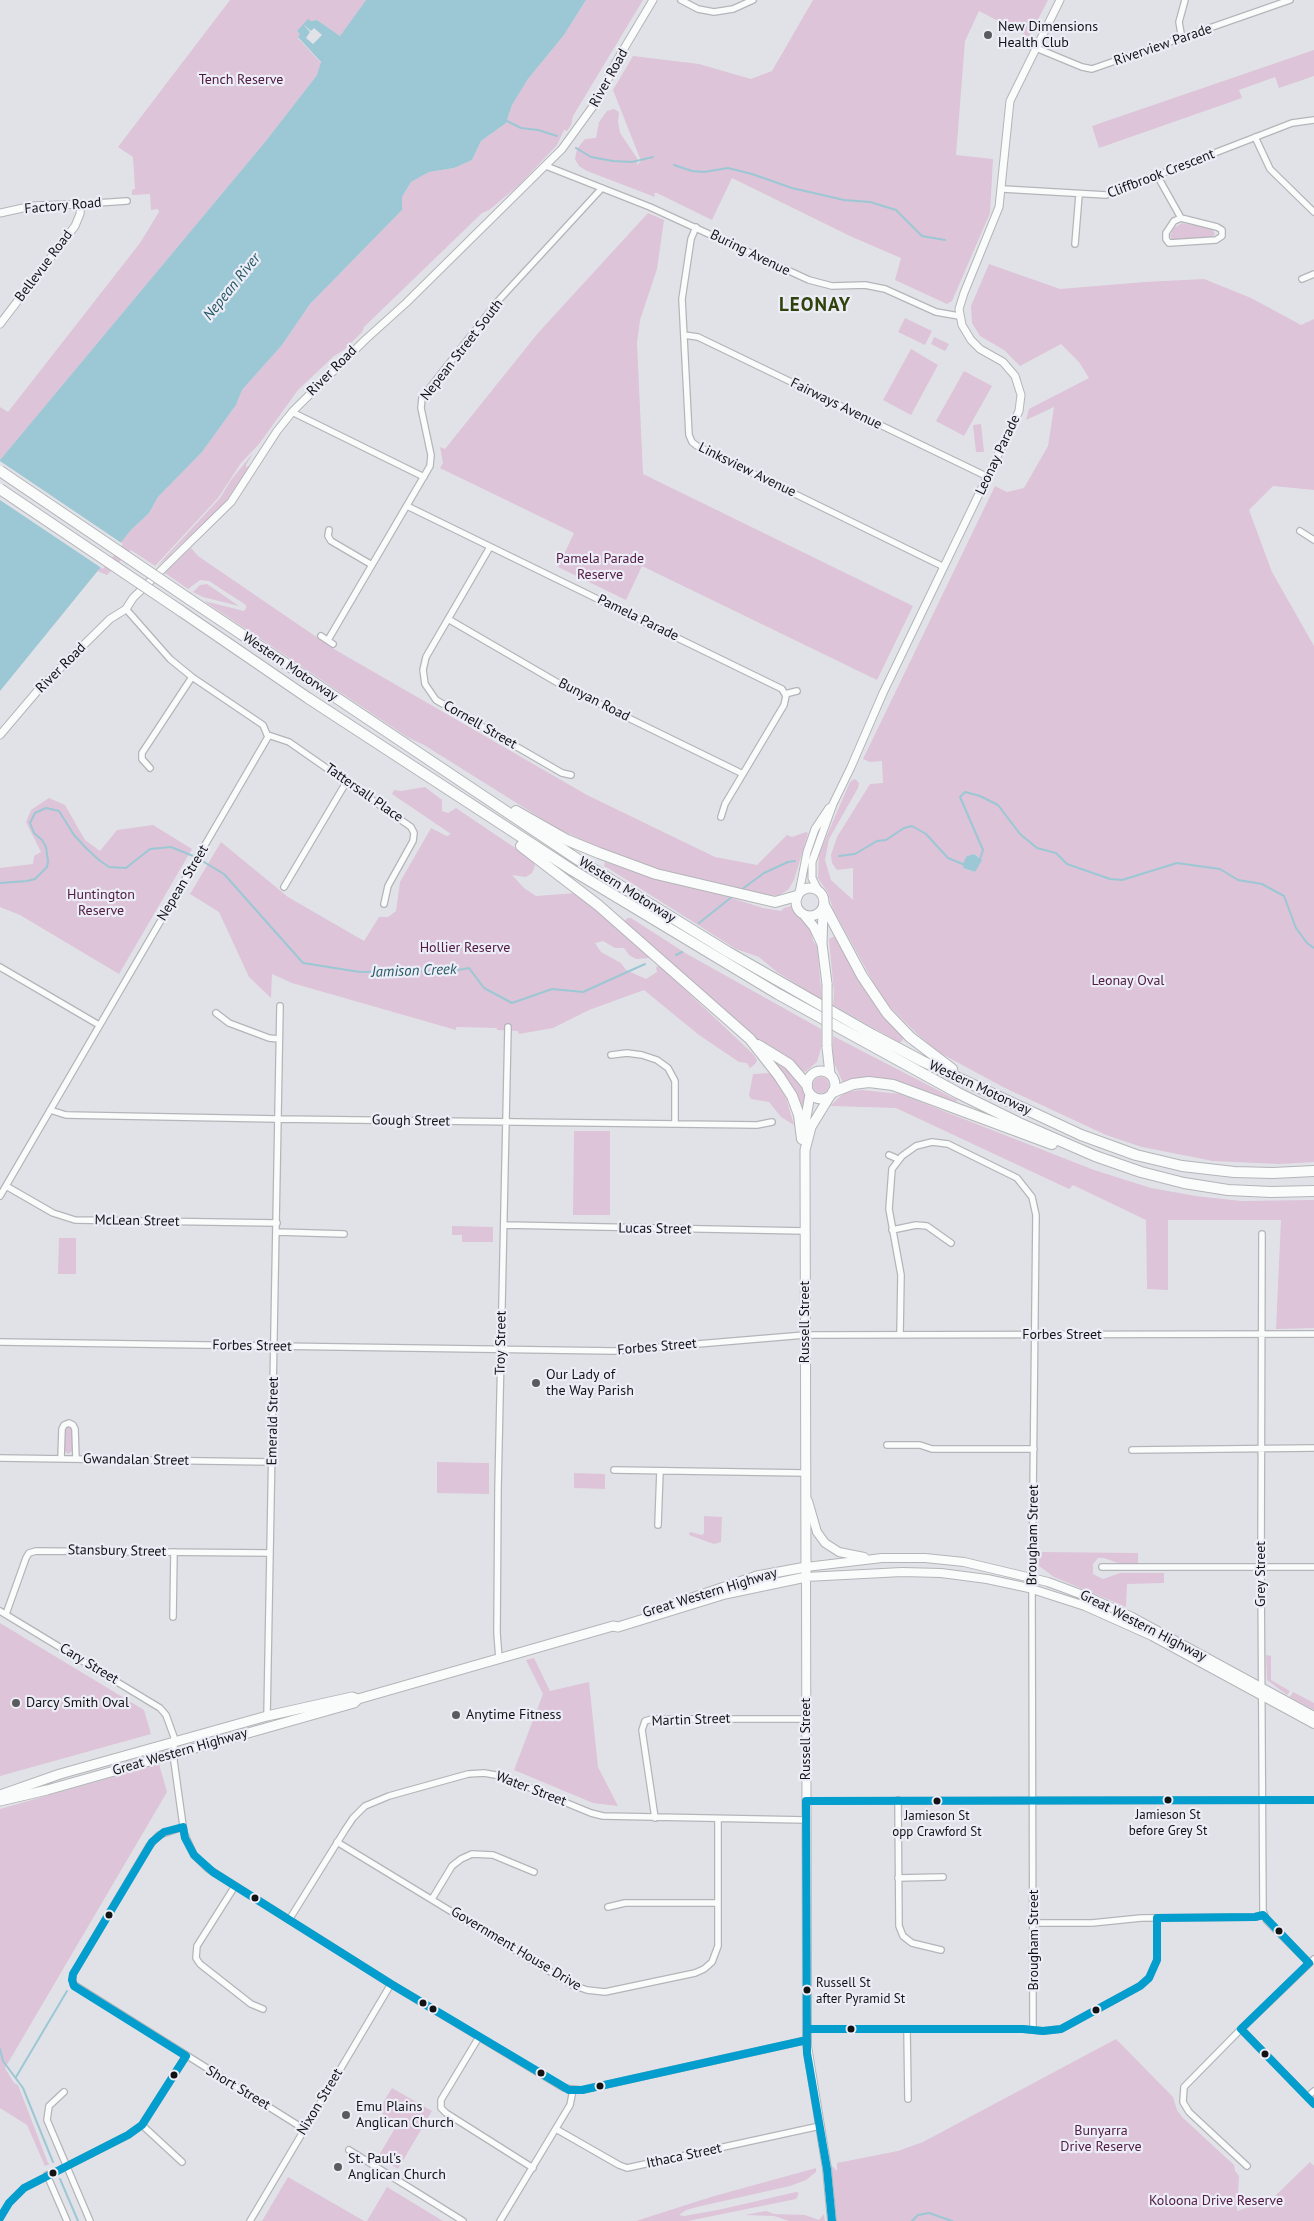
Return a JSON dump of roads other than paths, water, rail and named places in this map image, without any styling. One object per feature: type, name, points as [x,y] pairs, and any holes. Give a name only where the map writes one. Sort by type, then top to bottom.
[{"type":"highway","name":"Western Motorway","points":[[0,471],[562,849],[685,926],[873,1035],[1081,1136],[1116,1149],[1158,1161],[1234,1172],[1314,1171]]},
{"type":"highway","name":"Western Motorway","points":[[0,489],[294,688],[563,865],[699,948],[868,1045],[992,1110],[1119,1165],[1184,1183],[1253,1192],[1314,1191]]},
{"type":"highway","points":[[417,752],[442,762],[519,813],[568,840],[639,868],[693,884],[782,902],[810,888],[818,890],[823,896],[824,907],[824,938],[822,944]]},
{"type":"highway","points":[[408,763],[437,788],[550,866],[648,947],[750,1039],[789,1064],[808,1090],[820,1099],[853,1084],[869,1082],[893,1085],[1113,1168],[1165,1184],[1184,1183]]},
{"type":"highway","points":[[798,894],[796,905],[814,927],[822,944],[826,984],[827,1047],[830,1074],[835,1082],[832,1094]]},
{"type":"highway","points":[[805,916],[813,916],[824,907]]},
{"type":"highway","points":[[824,907],[862,976],[887,1013],[910,1037],[932,1055],[986,1091]]},
{"type":"highway","points":[[750,1039],[792,1096],[799,1115],[802,1139]]},
{"type":"highway","points":[[808,1090],[810,1076],[818,1071],[827,1047]]},
{"type":"highway","points":[[818,1071],[830,1074]]},
{"type":"highway","name":"Russell Street","points":[[805,1150],[802,1139],[808,1090]]},
{"type":"highway","name":"Russell Street","points":[[806,1577],[805,1150],[811,1127],[832,1094]]},
{"type":"highway","name":"Great Western Highway","points":[[0,1801],[354,1703],[358,1699],[613,1626],[616,1623],[757,1576],[806,1567]]},
{"type":"highway","name":"Great Western Highway","points":[[613,1626],[618,1627],[724,1594],[806,1577]]},
{"type":"highway","name":"Great Western Highway","points":[[0,1795],[53,1776],[267,1716],[352,1697],[358,1699]]},
{"type":"main road","name":"Russell Street","points":[[806,1494],[818,1532],[825,1543],[839,1552],[872,1559]]},
{"type":"main road","name":"Great Western Highway","points":[[806,1567],[901,1557],[948,1560],[996,1568],[1033,1577],[1066,1588],[1116,1609],[1314,1716]]},
{"type":"main road","name":"Great Western Highway","points":[[806,1577],[892,1572],[941,1573],[988,1579],[1032,1589],[1085,1606],[1126,1624],[1314,1724]]},
{"type":"main road","name":"Russell Street","points":[[806,1577],[806,2028],[809,2064],[829,2180],[832,2221]]},
{"type":"street","name":"River Road","points":[[0,735],[39,689],[110,619],[126,609],[132,598],[231,502],[277,431],[292,412],[546,166],[568,141],[599,98],[616,62],[653,0]]},
{"type":"street","points":[[680,0],[698,9],[714,12],[733,9],[753,0]]},
{"type":"street","points":[[959,316],[964,293],[995,219],[1002,189],[1009,105],[1060,0]]},
{"type":"street","points":[[1182,39],[1179,22],[1185,0]]},
{"type":"street","name":"Riverview Parade","points":[[1036,48],[1082,68],[1092,69],[1290,0]]},
{"type":"street","name":"Cliffbrook Crescent","points":[[1002,189],[1106,196],[1292,123],[1314,120]]},
{"type":"street","points":[[1255,137],[1270,169],[1314,212]]},
{"type":"street","name":"Buring Avenue","points":[[546,166],[696,227],[809,280],[832,286],[877,287],[895,292],[936,312],[959,316]]},
{"type":"street","points":[[1158,177],[1182,218],[1217,227],[1222,230],[1222,236],[1216,240],[1169,244],[1166,239],[1166,233],[1174,221],[1182,218]]},
{"type":"street","name":"Nepean Street South","points":[[321,636],[331,642],[372,565],[424,476],[431,458],[420,408],[422,398],[498,301],[602,188]]},
{"type":"street","points":[[1075,244],[1079,195]]},
{"type":"street","name":"Factory Road","points":[[0,213],[32,206],[127,201]]},
{"type":"street","name":"Bellevue Road","points":[[0,324],[75,226],[80,214],[81,204]]},
{"type":"street","name":"Linksview Avenue","points":[[696,227],[691,239],[683,294],[689,435],[695,445],[944,567]]},
{"type":"street","points":[[1302,279],[1314,274]]},
{"type":"street","name":"Leonay Parade","points":[[818,890],[812,878],[812,862],[833,804],[883,693],[1018,416],[1020,391],[1016,376],[1003,362],[974,344],[965,333],[959,316]]},
{"type":"street","name":"Fairways Avenue","points":[[684,335],[698,337],[988,477]]},
{"type":"street","points":[[292,412],[424,476]]},
{"type":"street","name":"Pamela Parade","points":[[406,506],[780,687],[785,694]]},
{"type":"street","points":[[329,530],[328,536],[331,541],[372,565]]},
{"type":"street","points":[[1300,531],[1314,540]]},
{"type":"street","name":"Cornell Street","points":[[490,547],[424,663],[425,684],[433,696],[562,773],[571,775]]},
{"type":"street","points":[[126,609],[170,659],[192,677],[263,726],[268,735]]},
{"type":"street","name":"Bunyan Road","points":[[448,619],[565,687],[743,774]]},
{"type":"street","points":[[150,768],[142,760],[142,753],[192,677]]},
{"type":"street","points":[[721,817],[726,804],[784,705],[785,694],[797,691]]},
{"type":"street","name":"Tattersall Place","points":[[268,735],[289,742],[409,824],[413,831],[412,843],[388,886],[384,904]]},
{"type":"street","name":"Nepean Street","points":[[0,1196],[262,750],[268,735]]},
{"type":"street","points":[[284,887],[347,781]]},
{"type":"street","name":"Leonay Parade","points":[[798,894],[807,852],[815,829],[822,816],[833,804]]},
{"type":"street","points":[[0,967],[99,1025]]},
{"type":"street","name":"Emerald Street","points":[[267,1716],[280,1006]]},
{"type":"street","points":[[216,1012],[229,1023],[269,1038],[279,1039]]},
{"type":"street","name":"Troy Street","points":[[499,1658],[497,1633],[501,1350],[508,1027]]},
{"type":"street","points":[[611,1055],[627,1053],[642,1055],[658,1060],[668,1068],[675,1081],[675,1124]]},
{"type":"street","name":"Gough Street","points":[[50,1110],[66,1115],[278,1119],[757,1125],[772,1122]]},
{"type":"street","name":"Brougham Street","points":[[898,1159],[922,1144],[932,1142],[948,1144],[1012,1174],[1026,1188],[1034,1202],[1037,1221],[1032,1589],[1034,1800],[1033,2030]]},
{"type":"street","points":[[889,1155],[898,1159],[892,1169],[889,1189],[892,1230],[901,1279],[900,1335]]},
{"type":"street","name":"McLean Street","points":[[6,1186],[53,1213],[75,1220],[277,1223]]},
{"type":"street","name":"Lucas Street","points":[[504,1225],[805,1231]]},
{"type":"street","points":[[892,1230],[922,1225],[935,1230],[951,1243]]},
{"type":"street","points":[[276,1232],[344,1234]]},
{"type":"street","name":"Grey Street","points":[[1262,1234],[1261,1697],[1264,1915]]},
{"type":"street","name":"Forbes Street","points":[[0,1342],[501,1350],[619,1350],[805,1335],[1314,1334]]},
{"type":"street","points":[[61,1459],[62,1430],[64,1425],[69,1423],[75,1429],[76,1459]]},
{"type":"street","points":[[887,1445],[920,1445],[932,1448],[1034,1449]]},
{"type":"street","points":[[1132,1450],[1314,1448]]},
{"type":"street","name":"Gwandalan Street","points":[[0,1458],[272,1462]]},
{"type":"street","points":[[614,1470],[805,1474]]},
{"type":"street","points":[[658,1525],[660,1471]]},
{"type":"street","name":"Stansbury Street","points":[[6,1614],[26,1558],[32,1552],[270,1553]]},
{"type":"street","points":[[174,1552],[174,1618]]},
{"type":"street","points":[[1102,1568],[1314,1567]]},
{"type":"street","name":"Cary Street","points":[[0,1611],[160,1708],[169,1719],[175,1741],[174,1754],[185,1838],[194,1855],[207,1868],[391,1984],[564,2088],[573,2090]]},
{"type":"street","name":"Martin Street","points":[[655,1818],[642,1730],[645,1721],[652,1719],[805,1719]]},
{"type":"street","name":"Water Street","points":[[289,1920],[353,1818],[373,1802],[472,1773],[501,1776],[597,1815],[655,1818],[806,1820]]},
{"type":"street","points":[[806,1800],[1314,1800]]},
{"type":"street","points":[[898,1800],[898,1921],[901,1932],[912,1943],[941,1950]]},
{"type":"street","name":"Government House Drive","points":[[337,1842],[572,1985],[588,1990],[605,1992],[695,1974],[708,1966],[717,1952],[718,1819]]},
{"type":"street","name":"Short Street","points":[[183,1827],[164,1832],[152,1842],[73,1974],[72,1982],[77,1988],[304,2129]]},
{"type":"street","points":[[432,1899],[452,1866],[460,1859],[472,1854],[493,1855],[534,1872]]},
{"type":"street","points":[[898,1878],[943,1877]]},
{"type":"street","points":[[235,1886],[197,1946],[196,1958],[200,1964],[251,2004],[263,2010]]},
{"type":"street","points":[[608,1907],[625,1903],[718,1903]]},
{"type":"street","points":[[1034,1923],[1092,1923],[1157,1918],[1255,1917],[1264,1915],[1309,1963]]},
{"type":"street","points":[[806,2028],[1055,2030],[1066,2027],[1145,1982],[1156,1965],[1157,1918]]},
{"type":"street","points":[[1247,2166],[1189,2112],[1183,2098],[1183,2091],[1188,2081],[1314,1958]]},
{"type":"street","name":"Nixon Street","points":[[250,2221],[391,1984]]},
{"type":"street","points":[[907,2029],[908,2099]]},
{"type":"street","points":[[1241,2029],[1314,2104]]},
{"type":"street","points":[[479,2037],[442,2100],[441,2108],[446,2114],[533,2168]]},
{"type":"street","points":[[500,2221],[570,2105],[573,2090],[807,2040]]},
{"type":"street","points":[[0,2218],[19,2192],[47,2175],[128,2135],[142,2125],[186,2056]]},
{"type":"street","points":[[1307,2097],[1314,2091]]},
{"type":"street","points":[[64,2092],[50,2106],[47,2118],[90,2221]]},
{"type":"street","points":[[142,2125],[182,2162]]},
{"type":"street","name":"Ithaca Street","points":[[556,2129],[627,2168],[820,2126]]},
{"type":"street","points":[[349,2150],[463,2221]]},
{"type":"street","points":[[47,2175],[67,2221]]},
{"type":"water","name":"Nepean River","points":[[366,0],[586,0],[564,35],[528,79],[512,105],[506,123],[481,141],[472,160],[454,168],[429,172],[411,182],[402,197],[402,210],[310,304],[282,345],[242,390],[236,405],[202,452],[158,497],[149,513],[131,530],[0,691],[0,460],[265,142],[317,75],[321,62],[298,37],[300,34],[297,31],[308,19],[311,21],[317,20],[340,36]]},
{"type":"water","points":[[974,854],[982,860],[975,872],[963,868],[967,856]]},
{"type":"waterway","points":[[505,120],[521,128],[538,130],[557,136]]},
{"type":"waterway","points":[[576,148],[591,157],[613,161],[632,162],[653,157]]},
{"type":"waterway","points":[[674,165],[692,171],[704,172],[728,168],[792,188],[844,200],[870,202],[896,210],[922,236],[945,240]]},
{"type":"waterway","name":"Jamison Creek","points":[[980,859],[983,850],[960,797],[965,792],[980,796],[998,805],[1020,834],[1037,848],[1056,853],[1067,864],[1110,879],[1122,880],[1177,863],[1220,869],[1238,880],[1262,884],[1284,896],[1296,928],[1307,943],[1314,948]]},
{"type":"waterway","name":"Jamison Creek","points":[[0,883],[35,879],[47,867],[46,847],[42,840],[34,833],[30,823],[35,813],[46,808],[59,811],[74,835],[99,860],[109,867],[126,868],[150,849],[171,847],[193,856]]},
{"type":"waterway","name":"Jamison Creek","points":[[839,856],[855,854],[877,841],[886,840],[904,828],[912,826],[926,834],[948,858],[965,865]]},
{"type":"waterway","name":"Jamison Creek","points":[[741,890],[764,873],[788,862],[795,861]]},
{"type":"waterway","name":"Jamison Creek","points":[[204,862],[224,874],[303,963],[360,972],[448,972],[469,968],[484,988],[512,1003],[552,989],[583,992],[645,964]]},
{"type":"waterway","name":"Jamison Creek","points":[[699,923],[733,896]]},
{"type":"waterway","name":"Jamison Creek","points":[[676,955],[682,952]]},
{"type":"waterway","points":[[16,2077],[67,1991]]},
{"type":"waterway","points":[[0,2049],[3,2061],[23,2088],[53,2162]]},
{"type":"waterway","points":[[60,2179],[78,2221]]},
{"type":"waterway","points":[[912,2221],[918,2215],[929,2213],[952,2221]]},
{"type":"place","name":"New Dimensions Health Club","points":[[988,35]]},
{"type":"place","name":"Our Lady of the Way Parish","points":[[536,1383]]},
{"type":"place","name":"Darcy Smith Oval","points":[[16,1703]]},
{"type":"place","name":"Anytime Fitness","points":[[456,1715]]},
{"type":"place","name":"Jamieson St before Grey St","points":[[1168,1800]]},
{"type":"place","name":"Jamieson St opp Crawford St","points":[[937,1801]]},
{"type":"place","name":"Russell St after Pyramid St","points":[[807,1990]]},
{"type":"place","name":"Emu Plains Anglican Church","points":[[346,2115]]},
{"type":"place","name":"St. Paul's Anglican Church","points":[[338,2167]]},
{"type":"district","name":"LEONAY","points":[[815,306]]},
{"type":"park label","name":"Tench Reserve","points":[[241,80]]},
{"type":"park label","name":"Pamela Parade Reserve","points":[[600,568]]},
{"type":"park label","name":"Huntington Reserve","points":[[101,904]]},
{"type":"park label","name":"Hollier Reserve","points":[[465,948]]},
{"type":"park label","name":"Leonay Oval","points":[[1128,981]]},
{"type":"park label","name":"Bunyarra Drive Reserve","points":[[1101,2140]]},
{"type":"park label","name":"Koloona Drive Reserve","points":[[1216,2201]]}]
